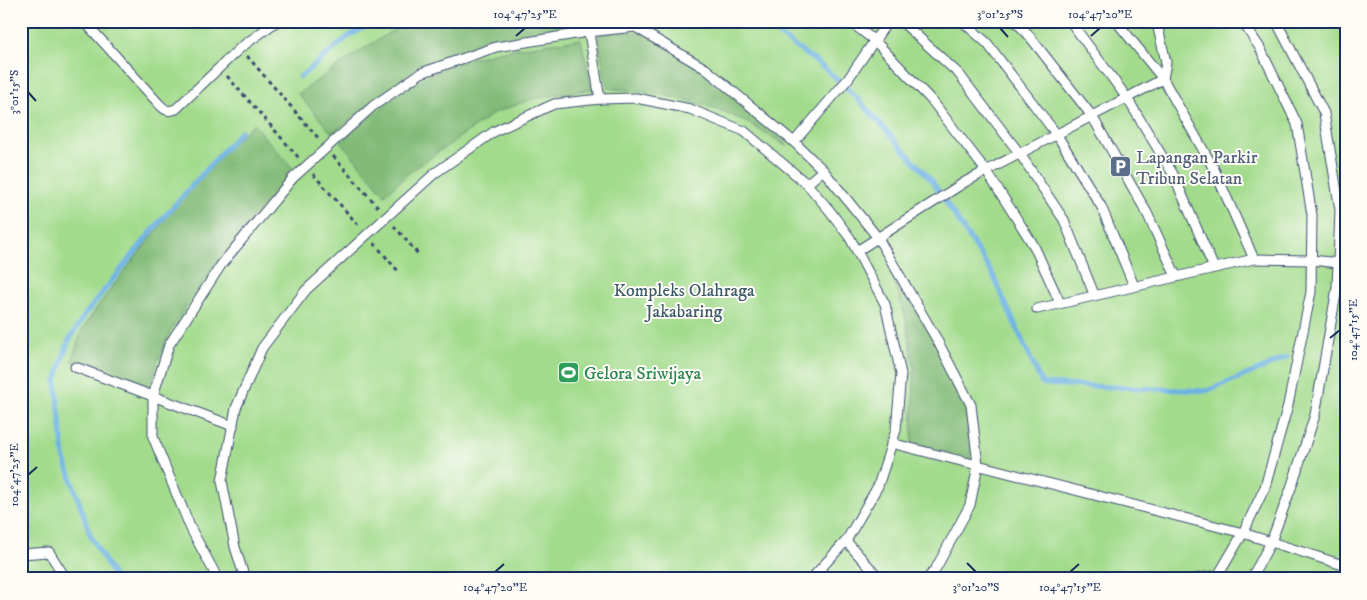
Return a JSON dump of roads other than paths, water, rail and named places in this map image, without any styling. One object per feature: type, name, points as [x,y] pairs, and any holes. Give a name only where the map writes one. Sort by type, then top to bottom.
[{"type":"lane","points":[[84,21],[164,109],[170,111],[176,109],[240,48],[276,21]]},
{"type":"lane","points":[[587,21],[600,99]]},
{"type":"lane","points":[[849,21],[874,41],[933,102],[987,172],[1034,246],[1060,303]]},
{"type":"lane","points":[[794,142],[848,79],[888,21]]},
{"type":"lane","points":[[901,21],[959,74],[1020,154],[1064,220],[1094,294]]},
{"type":"lane","points":[[962,21],[986,43],[1057,135],[1101,206],[1134,286]]},
{"type":"lane","points":[[1015,21],[1027,33],[1092,116],[1147,212],[1176,276]]},
{"type":"lane","points":[[1070,21],[1127,98],[1173,174],[1214,268]]},
{"type":"lane","points":[[1116,21],[1163,79],[1214,169],[1254,259]]},
{"type":"lane","points":[[1155,21],[1166,62],[1163,79]]},
{"type":"lane","points":[[1194,579],[1218,577],[1243,533],[1265,487],[1288,405],[1311,292],[1312,215],[1297,124],[1260,48],[1242,21]]},
{"type":"lane","points":[[1251,579],[1271,542],[1315,416],[1337,288],[1340,210],[1324,113],[1276,21]]},
{"type":"lane","points":[[218,579],[191,529],[153,437],[153,396],[169,345],[221,265],[293,178],[373,106],[422,73],[496,47],[588,32],[635,27],[706,69],[794,142],[823,170],[878,238],[936,338],[971,405],[978,465],[970,505],[935,570],[927,579]]},
{"type":"lane","points":[[857,251],[965,182],[1163,79]]},
{"type":"lane","points":[[245,579],[234,547],[222,481],[236,408],[262,348],[306,290],[436,172],[495,131],[554,104],[600,99],[636,98],[690,109],[744,131],[807,184],[850,238],[885,304],[901,374],[896,430],[878,486],[846,540],[811,579]]},
{"type":"lane","points":[[807,184],[823,170]]},
{"type":"lane","points":[[1037,309],[1094,294],[1254,259],[1312,260],[1338,263]]},
{"type":"lane","points":[[75,367],[233,426]]},
{"type":"lane","points":[[892,443],[1243,533],[1346,566]]},
{"type":"lane","points":[[846,540],[880,579]]},
{"type":"lane","points":[[21,554],[49,552],[66,579]]},
{"type":"waterway","points":[[300,77],[349,36],[375,21]]},
{"type":"waterway","points":[[759,21],[821,65],[856,97],[932,181],[992,273],[1042,384],[1206,391],[1287,357]]},
{"type":"waterway","points":[[115,579],[91,537],[64,457],[56,381],[68,342],[86,313],[157,225],[241,131]]},
{"type":"place","name":"Lapangan Parkir Tribun Selatan","points":[[1120,167]]},
{"type":"place","name":"Gelora Sriwijaya","points":[[568,373]]},
{"type":"park label","name":"Kompleks Olahraga Jakabaring","points":[[684,300]]}]
